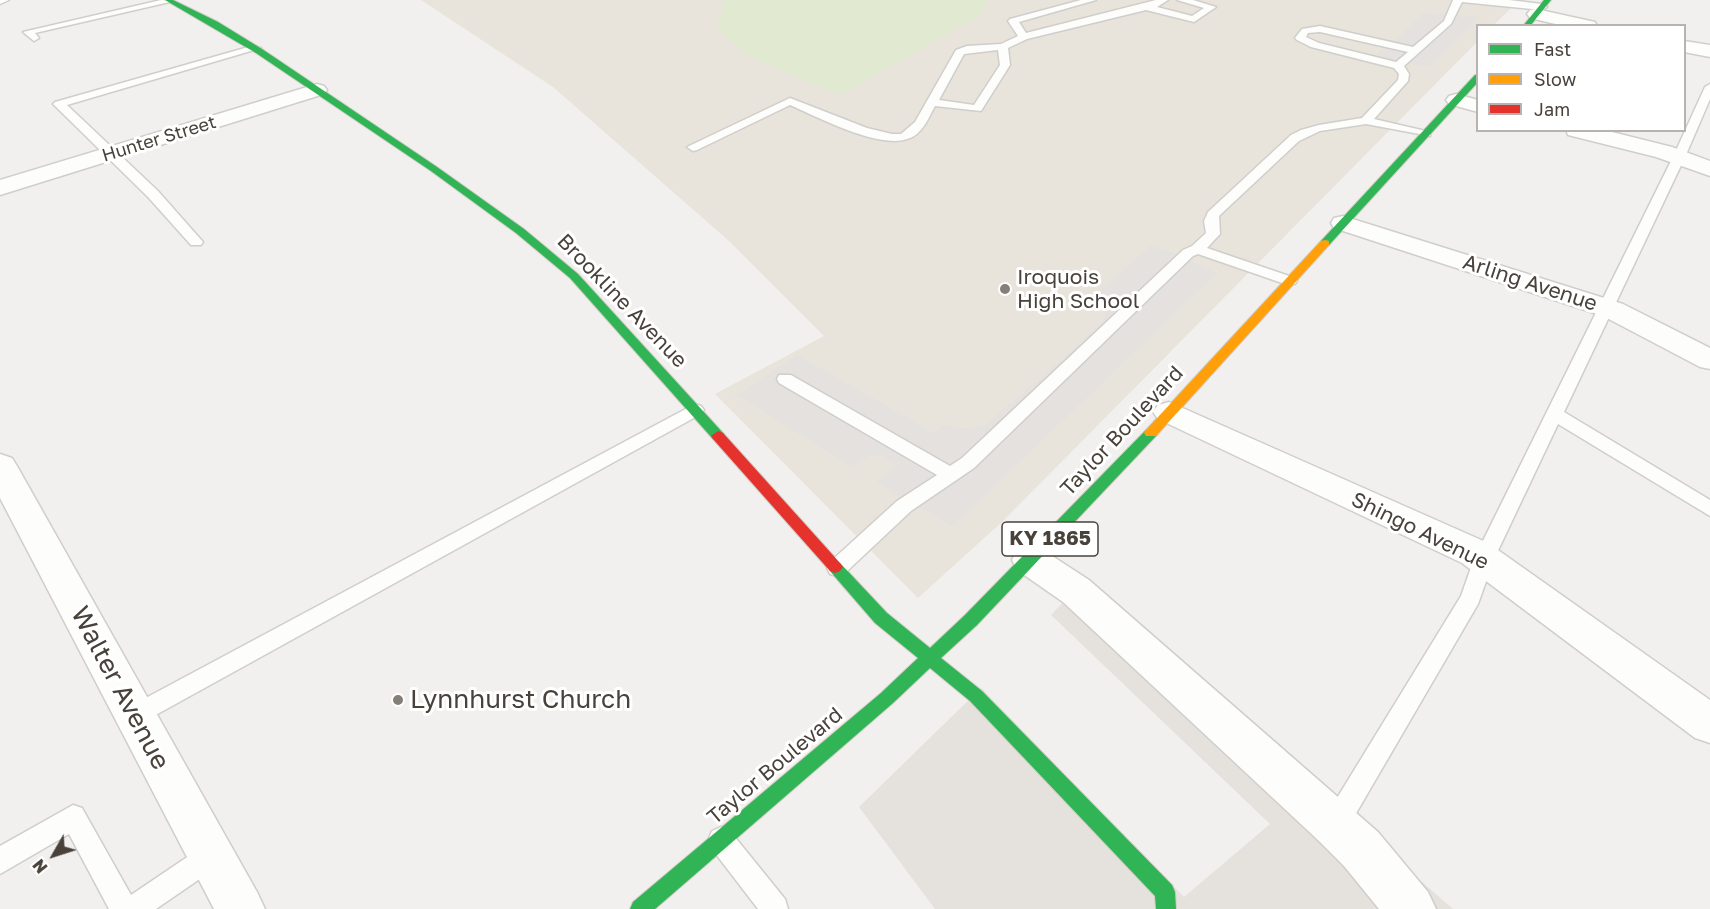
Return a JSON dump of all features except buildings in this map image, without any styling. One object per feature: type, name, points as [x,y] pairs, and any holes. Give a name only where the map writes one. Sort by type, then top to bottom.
[{"type":"street","name":"Brookline Avenue","points":[[169,0],[228,30],[256,48],[488,206],[538,243],[574,276],[881,618],[976,696],[1165,892],[1166,909]]},
{"type":"street","points":[[1538,12],[1582,24]]},
{"type":"street","points":[[1686,46],[1710,51]]},
{"type":"street","name":"Taylor Boulevard","points":[[640,909],[887,698],[1030,560],[1476,79]]},
{"type":"street","name":"Hunter Street","points":[[0,188],[317,90]]},
{"type":"street","points":[[1456,100],[1476,105]]},
{"type":"street","points":[[1584,132],[1679,157],[1710,169]]},
{"type":"street","name":"Arling Avenue","points":[[1343,223],[1606,308],[1710,360]]},
{"type":"street","name":"Shingo Avenue","points":[[1169,412],[1475,553],[1710,724]]},
{"type":"street","name":"Walter Avenue","points":[[0,466],[240,909]]},
{"type":"street","points":[[1030,560],[1076,591],[1335,825],[1360,849],[1411,909]]},
{"type":"lane","points":[[0,1],[4,0]]},
{"type":"lane","points":[[29,32],[169,0]]},
{"type":"lane","points":[[1053,0],[1069,6]]},
{"type":"lane","points":[[1024,37],[1013,21],[1091,0]]},
{"type":"lane","points":[[693,147],[790,102],[881,136],[902,137],[913,132],[960,52],[1003,47],[1024,37],[1146,7],[1163,0]]},
{"type":"lane","points":[[1146,7],[1194,19],[1211,7],[1182,0]]},
{"type":"lane","points":[[1398,66],[1448,22],[1458,0]]},
{"type":"lane","points":[[1465,0],[1503,2],[1538,12]]},
{"type":"lane","points":[[1366,121],[1403,81],[1404,74],[1398,66],[1315,45],[1300,38],[1305,31],[1320,29],[1416,51]]},
{"type":"lane","points":[[932,102],[977,109],[1005,65],[1003,47]]},
{"type":"lane","points":[[196,242],[153,194],[59,104],[256,48]]},
{"type":"lane","points":[[1335,825],[1471,598],[1484,559],[1708,97]]},
{"type":"lane","points":[[837,568],[904,506],[968,463],[1188,254],[1213,234],[1213,214],[1295,138],[1319,128],[1366,121],[1426,134]]},
{"type":"lane","points":[[1197,249],[1290,281]]},
{"type":"lane","points":[[785,378],[950,474]]},
{"type":"lane","points":[[135,715],[695,410]]},
{"type":"lane","points":[[1555,414],[1710,509]]},
{"type":"lane","points":[[0,861],[73,817],[124,909]]},
{"type":"lane","points":[[721,840],[775,909]]},
{"type":"lane","points":[[133,909],[211,856]]},
{"type":"shaded area","name":"Iroquois High School","points":[[421,0],[1519,0],[1495,24],[1476,24],[1476,43],[1003,521],[918,598],[715,394],[824,336],[729,241],[553,87]]},
{"type":"shaded area","points":[[1424,13],[1480,17],[1428,67],[1374,57],[1383,48],[1399,52],[1407,45],[1394,42]]},
{"type":"shaded area","points":[[1151,246],[1170,251],[1217,273],[952,526],[877,482],[895,465],[880,456],[871,456],[850,466],[738,395],[797,355],[934,433],[944,425],[968,428],[985,425],[1055,366],[1104,320],[1107,310],[1103,302],[1094,296]]},
{"type":"shaded area","points":[[1084,580],[1453,909],[935,909],[859,807],[981,688],[1184,897],[1270,824],[1051,615]]},
{"type":"green space","points":[[724,0],[986,0],[987,6],[979,16],[840,95],[750,57],[717,29]]},
{"type":"traffic: fast","points":[[168,0],[215,24],[259,51],[434,169],[520,231],[574,276],[718,436]]},
{"type":"traffic: fast","points":[[1528,24],[1548,0]]},
{"type":"traffic: fast","points":[[1325,243],[1476,79]]},
{"type":"traffic: fast","points":[[640,909],[887,698],[971,620],[1151,433]]},
{"type":"traffic: fast","points":[[835,567],[881,618],[976,696],[1165,892],[1166,909]]},
{"type":"traffic: slow","points":[[1151,433],[1325,243]]},
{"type":"traffic: jam","points":[[718,436],[835,567]]},
{"type":"place","name":"Iroquois High School","points":[[1005,289]]},
{"type":"place","name":"Lynnhurst Church","points":[[398,700]]}]
